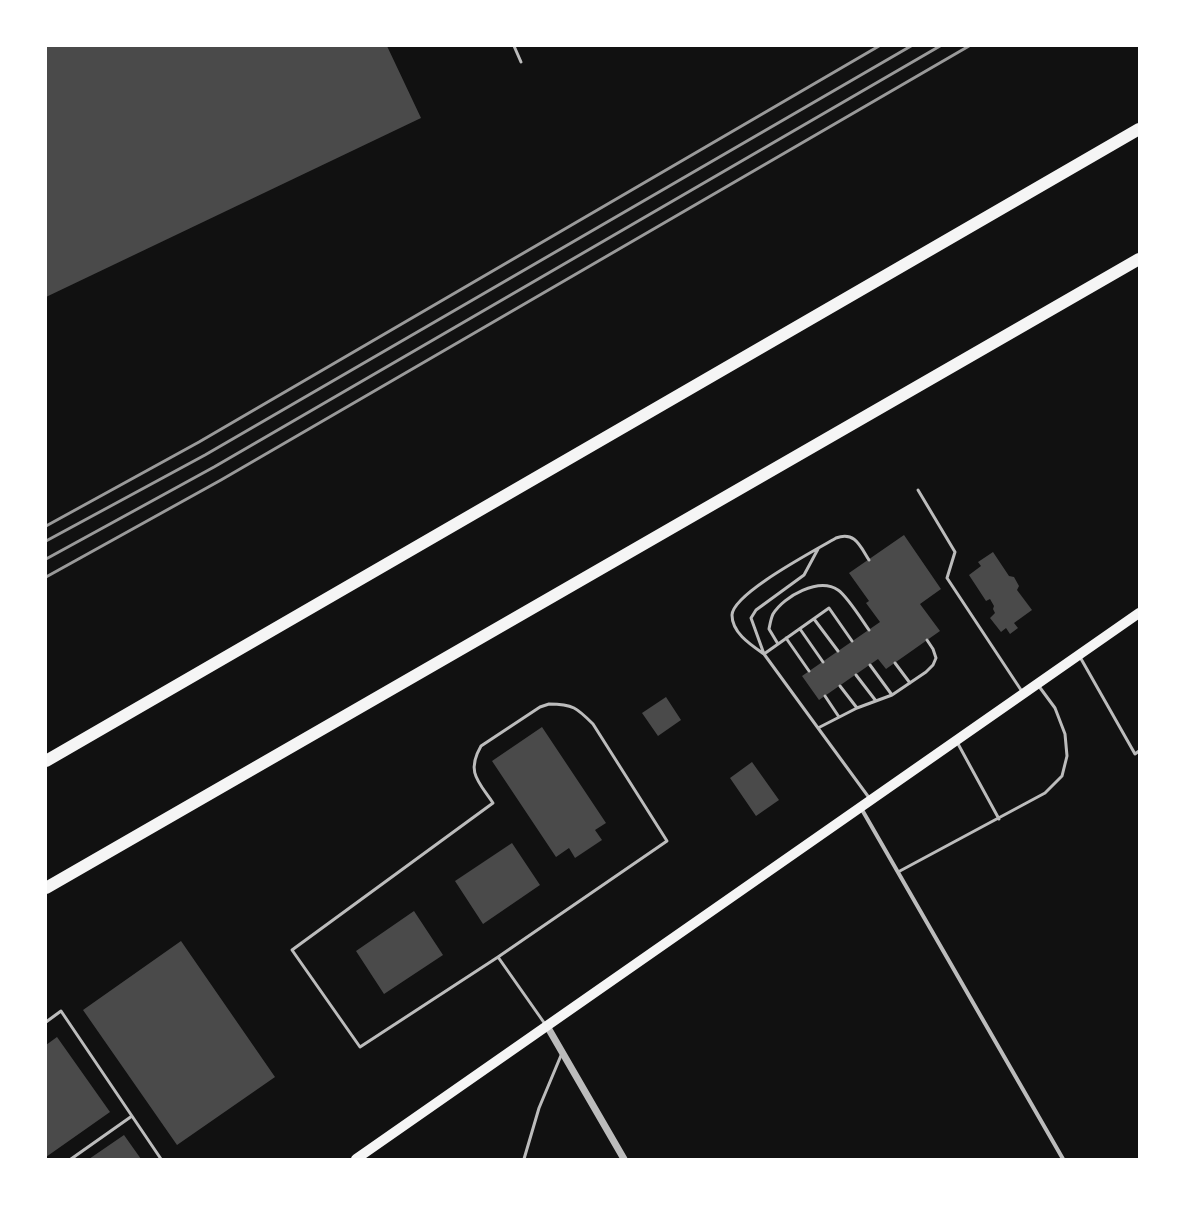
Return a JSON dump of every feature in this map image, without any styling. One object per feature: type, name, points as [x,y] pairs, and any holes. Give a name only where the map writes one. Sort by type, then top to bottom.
[{"type":"highway","points":[[46,762],[1139,129]]},
{"type":"highway","points":[[46,888],[1139,259]]},
{"type":"main road","points":[[356,1159],[1139,614]]},
{"type":"street","points":[[861,808],[1063,1159]]},
{"type":"street","points":[[547,1026],[624,1159]]},
{"type":"lane","points":[[514,46],[522,62]]},
{"type":"lane","points":[[918,490],[954,552],[947,578],[1024,694]]},
{"type":"lane","points":[[764,654],[744,640],[736,628],[732,615],[737,603],[752,589],[843,535],[850,536],[869,560]]},
{"type":"lane","points":[[818,549],[804,575],[756,610],[751,618],[764,654],[871,800]]},
{"type":"lane","points":[[778,644],[769,629],[772,615],[784,602],[814,586],[825,585],[838,591],[869,630]]},
{"type":"lane","points":[[764,654],[828,608],[852,641]]},
{"type":"lane","points":[[814,619],[838,651]]},
{"type":"lane","points":[[800,629],[823,662]]},
{"type":"lane","points":[[786,638],[809,671]]},
{"type":"lane","points":[[818,728],[856,708],[892,694],[910,683],[933,665],[936,658],[928,640]]},
{"type":"lane","points":[[1079,656],[1134,754],[1139,751]]},
{"type":"lane","points":[[895,663],[910,683]]},
{"type":"lane","points":[[870,665],[892,694]]},
{"type":"lane","points":[[856,675],[876,701]]},
{"type":"lane","points":[[898,872],[1045,793],[1062,776],[1067,756],[1065,734],[1055,708],[1037,685]]},
{"type":"lane","points":[[840,686],[856,708]]},
{"type":"lane","points":[[826,696],[839,717]]},
{"type":"lane","points":[[549,704],[565,704],[577,708],[593,724],[667,841],[498,957],[360,1047],[292,950],[493,803],[476,777],[473,765],[481,746],[540,707],[549,704]]},
{"type":"lane","points":[[956,741],[999,819]]},
{"type":"lane","points":[[498,957],[547,1026]]},
{"type":"lane","points":[[46,1022],[61,1011],[161,1159]]},
{"type":"lane","points":[[524,1159],[539,1108],[562,1053]]},
{"type":"lane","points":[[71,1159],[132,1116]]},
{"type":"building","points":[[46,46],[387,46],[421,118],[46,297]]},
{"type":"building","points":[[904,535],[941,589],[920,604],[940,631],[886,669],[878,659],[819,700],[802,676],[880,622],[866,603],[869,601],[849,573]]},
{"type":"building","points":[[993,552],[1009,576],[1014,577],[1019,586],[1017,590],[1032,610],[1014,623],[1018,628],[1010,634],[1006,628],[1001,632],[990,618],[995,613],[993,609],[994,606],[990,599],[986,601],[969,575],[981,566],[978,562]]},
{"type":"building","points":[[666,697],[681,720],[658,736],[642,713]]},
{"type":"building","points":[[542,727],[606,823],[595,830],[602,840],[575,858],[569,848],[556,857],[492,761]]},
{"type":"building","points":[[752,762],[779,800],[756,816],[730,778]]},
{"type":"building","points":[[512,843],[540,885],[483,924],[455,881]]},
{"type":"building","points":[[414,911],[443,955],[384,994],[356,951]]},
{"type":"building","points":[[181,941],[275,1077],[177,1145],[83,1010]]},
{"type":"building","points":[[57,1037],[110,1112],[46,1157],[46,1045]]},
{"type":"building","points":[[124,1135],[141,1159],[89,1159]]},
{"type":"railway","points":[[46,526],[199,442],[879,46]]},
{"type":"railway","points":[[46,541],[205,455],[911,46]]},
{"type":"railway","points":[[46,559],[214,467],[940,46]]},
{"type":"railway","points":[[46,577],[221,480],[969,46]]}]
